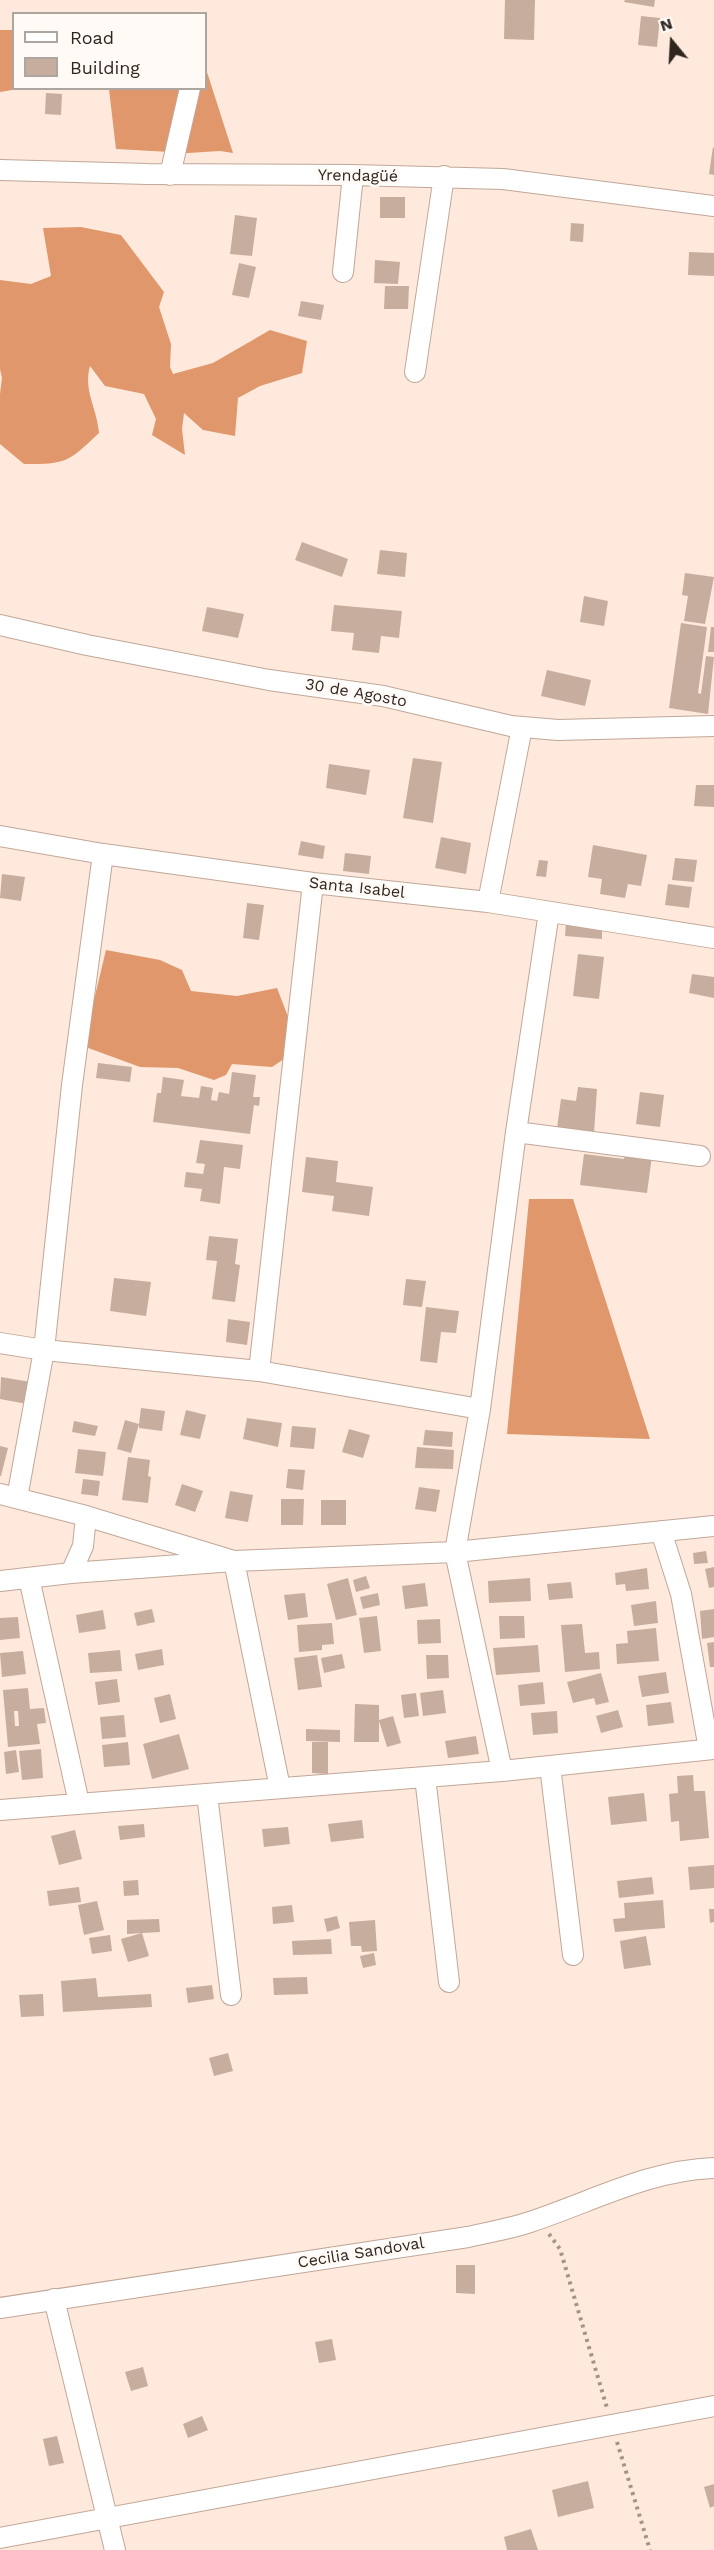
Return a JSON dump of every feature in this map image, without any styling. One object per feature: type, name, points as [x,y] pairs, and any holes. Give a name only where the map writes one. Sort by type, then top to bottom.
[{"type":"street","points":[[170,175],[190,90]]},
{"type":"street","name":"Yrendagüé","points":[[0,170],[170,175],[353,175],[502,179],[714,206]]},
{"type":"street","points":[[343,272],[353,175]]},
{"type":"street","points":[[415,372],[444,177]]},
{"type":"street","name":"30 de Agosto","points":[[0,625],[87,645],[269,680],[383,696],[522,727],[558,730],[714,726]]},
{"type":"street","points":[[488,902],[522,727]]},
{"type":"street","name":"Santa Isabel","points":[[0,836],[103,854],[314,883],[488,902],[714,938]]},
{"type":"street","points":[[103,854],[72,1085],[44,1350],[9,1496],[86,1516],[234,1561]]},
{"type":"street","points":[[259,1371],[314,883]]},
{"type":"street","points":[[502,1771],[455,1552],[480,1409],[516,1132],[549,912]]},
{"type":"street","points":[[516,1132],[700,1156]]},
{"type":"street","points":[[0,1343],[44,1350],[259,1371],[480,1409]]},
{"type":"street","points":[[71,1573],[83,1546],[86,1516]]},
{"type":"street","points":[[0,1581],[71,1573],[234,1561],[455,1552],[714,1526]]},
{"type":"street","points":[[0,1810],[502,1771],[711,1749],[681,1594],[662,1531]]},
{"type":"street","points":[[234,1561],[280,1788]]},
{"type":"street","points":[[29,1578],[79,1803]]},
{"type":"street","points":[[550,1766],[573,1955]]},
{"type":"street","points":[[425,1777],[449,1982]]},
{"type":"street","points":[[207,1794],[231,1995]]},
{"type":"street","name":"Cecilia Sandoval","points":[[0,2308],[468,2237],[530,2223],[592,2198],[686,2169],[714,2168]]},
{"type":"street","points":[[54,2299],[115,2550]]},
{"type":"street","points":[[0,2538],[714,2406]]},
{"type":"path","points":[[530,2223],[548,2233],[560,2249],[650,2550]]},
{"type":"shaded area","points":[[0,30],[12,30],[12,90],[0,92]]},
{"type":"shaded area","points":[[207,72],[233,153],[116,149],[109,90],[207,90]]},
{"type":"shaded area","points":[[81,227],[121,235],[164,292],[159,307],[171,344],[170,367],[173,374],[213,363],[270,330],[307,341],[302,373],[260,386],[238,398],[235,436],[203,430],[184,413],[182,429],[185,455],[152,435],[156,419],[144,394],[105,386],[90,366],[89,391],[99,433],[66,460],[24,464],[0,444],[2,378],[0,369],[0,280],[31,284],[51,276],[43,228]]},
{"type":"shaded area","points":[[106,950],[160,960],[182,970],[191,991],[237,996],[277,988],[292,1027],[284,1059],[272,1067],[232,1064],[226,1075],[214,1080],[178,1068],[140,1067],[83,1046]]},
{"type":"shaded area","points":[[529,1199],[573,1199],[650,1439],[507,1434]]},
{"type":"building","points":[[505,0],[535,0],[534,40],[504,39]]},
{"type":"building","points":[[625,0],[655,0],[654,7],[624,2]]},
{"type":"building","points":[[641,16],[660,18],[657,47],[638,45]]},
{"type":"building","points":[[46,93],[62,94],[61,115],[45,114]]},
{"type":"building","points":[[714,148],[714,175],[709,174]]},
{"type":"building","points":[[380,197],[405,197],[405,218],[380,218]]},
{"type":"building","points":[[235,215],[257,218],[252,256],[230,254]]},
{"type":"building","points":[[571,223],[584,224],[583,242],[570,241]]},
{"type":"building","points":[[689,252],[714,253],[714,276],[688,275]]},
{"type":"building","points":[[375,260],[400,262],[398,284],[374,283]]},
{"type":"building","points":[[239,263],[256,267],[249,298],[232,295]]},
{"type":"building","points":[[385,286],[409,286],[408,309],[384,309]]},
{"type":"building","points":[[301,301],[324,305],[321,320],[298,316]]},
{"type":"building","points":[[302,542],[348,559],[342,577],[295,560]]},
{"type":"building","points":[[380,550],[407,553],[405,577],[377,574]]},
{"type":"building","points":[[685,573],[714,577],[705,624],[684,621],[688,596],[682,595]]},
{"type":"building","points":[[584,596],[608,601],[604,626],[580,622]]},
{"type":"building","points":[[334,605],[402,611],[399,638],[381,636],[379,653],[352,650],[354,633],[331,631]]},
{"type":"building","points":[[207,607],[244,614],[238,638],[202,631]]},
{"type":"building","points":[[681,623],[707,627],[698,693],[701,694],[706,656],[714,657],[708,714],[669,708]]},
{"type":"building","points":[[711,627],[714,627],[714,652],[708,652]]},
{"type":"building","points":[[547,670],[591,680],[585,706],[541,696]]},
{"type":"building","points":[[413,758],[442,762],[433,823],[403,818]]},
{"type":"building","points":[[329,764],[370,770],[366,795],[326,788]]},
{"type":"building","points":[[696,785],[714,785],[714,807],[694,806]]},
{"type":"building","points":[[441,837],[471,843],[466,874],[435,868]]},
{"type":"building","points":[[301,841],[325,846],[323,859],[298,855]]},
{"type":"building","points":[[593,845],[647,855],[641,886],[628,884],[625,898],[600,894],[602,879],[588,877]]},
{"type":"building","points":[[345,853],[371,856],[369,874],[343,871]]},
{"type":"building","points":[[675,858],[697,860],[694,882],[672,880]]},
{"type":"building","points":[[539,860],[548,861],[546,877],[536,876]]},
{"type":"building","points":[[2,874],[25,877],[21,901],[0,898]]},
{"type":"building","points":[[668,884],[692,887],[689,908],[665,905]]},
{"type":"building","points":[[247,903],[264,905],[259,940],[243,938]]},
{"type":"building","points":[[566,923],[602,926],[602,939],[565,936]]},
{"type":"building","points":[[578,954],[604,957],[599,999],[573,996]]},
{"type":"building","points":[[692,974],[714,977],[714,998],[689,993]]},
{"type":"building","points":[[98,1063],[132,1067],[130,1082],[96,1078]]},
{"type":"building","points":[[232,1072],[256,1075],[253,1097],[260,1097],[259,1106],[254,1105],[250,1134],[153,1122],[157,1093],[161,1093],[163,1077],[184,1080],[181,1096],[199,1098],[201,1086],[213,1088],[211,1100],[217,1101],[219,1092],[229,1094]]},
{"type":"building","points":[[578,1087],[597,1089],[594,1133],[557,1128],[561,1099],[576,1101]]},
{"type":"building","points":[[640,1092],[664,1095],[660,1127],[636,1124]]},
{"type":"building","points":[[200,1140],[243,1145],[240,1169],[224,1167],[220,1204],[200,1201],[202,1189],[184,1187],[186,1172],[203,1174],[205,1164],[196,1163]]},
{"type":"building","points":[[625,1153],[652,1156],[647,1193],[580,1185],[584,1154],[624,1159]]},
{"type":"building","points":[[306,1157],[338,1161],[336,1182],[373,1187],[369,1216],[332,1211],[334,1196],[302,1192]]},
{"type":"building","points":[[209,1236],[238,1239],[235,1264],[240,1265],[235,1302],[212,1299],[217,1261],[206,1260]]},
{"type":"building","points":[[114,1278],[151,1282],[146,1316],[110,1311]]},
{"type":"building","points":[[406,1279],[426,1281],[422,1307],[403,1305]]},
{"type":"building","points":[[426,1307],[459,1311],[456,1333],[441,1332],[437,1363],[420,1361]]},
{"type":"building","points":[[228,1319],[250,1322],[247,1345],[226,1342]]},
{"type":"building","points":[[1,1377],[31,1382],[27,1404],[0,1399]]},
{"type":"building","points":[[141,1408],[165,1411],[162,1431],[139,1428]]},
{"type":"building","points":[[186,1410],[206,1415],[200,1439],[180,1435]]},
{"type":"building","points":[[247,1418],[282,1423],[278,1447],[243,1439]]},
{"type":"building","points":[[125,1420],[139,1424],[131,1453],[117,1449]]},
{"type":"building","points":[[74,1421],[98,1426],[95,1436],[72,1432]]},
{"type":"building","points":[[292,1426],[316,1428],[314,1449],[290,1447]]},
{"type":"building","points":[[349,1429],[370,1435],[363,1458],[342,1452]]},
{"type":"building","points":[[425,1430],[453,1432],[452,1447],[423,1445]]},
{"type":"building","points":[[0,1446],[8,1448],[1,1476],[0,1476]]},
{"type":"building","points":[[417,1447],[454,1450],[453,1469],[415,1468]]},
{"type":"building","points":[[78,1449],[106,1452],[103,1476],[75,1473]]},
{"type":"building","points":[[128,1457],[150,1460],[148,1503],[122,1500]]},
{"type":"building","points":[[288,1469],[305,1470],[303,1490],[286,1488]]},
{"type":"building","points":[[83,1479],[100,1481],[98,1496],[81,1494]]},
{"type":"building","points":[[182,1484],[203,1491],[195,1512],[175,1505]]},
{"type":"building","points":[[419,1487],[440,1490],[436,1512],[415,1509]]},
{"type":"building","points":[[230,1491],[253,1495],[248,1522],[225,1518]]},
{"type":"building","points":[[281,1499],[304,1499],[303,1525],[281,1525]]},
{"type":"building","points":[[321,1500],[346,1500],[346,1525],[321,1525]]},
{"type":"building","points":[[706,1551],[708,1563],[694,1564],[693,1553]]},
{"type":"building","points":[[714,1567],[714,1587],[709,1588],[705,1569]]},
{"type":"building","points":[[647,1568],[649,1589],[626,1591],[625,1584],[616,1585],[615,1573]]},
{"type":"building","points":[[366,1576],[370,1588],[356,1592],[353,1580]]},
{"type":"building","points":[[348,1578],[357,1615],[336,1620],[327,1584]]},
{"type":"building","points":[[530,1578],[531,1601],[489,1603],[488,1581]]},
{"type":"building","points":[[571,1582],[573,1598],[549,1600],[547,1584]]},
{"type":"building","points":[[425,1583],[428,1606],[405,1609],[402,1586]]},
{"type":"building","points":[[305,1593],[308,1617],[288,1620],[284,1595]]},
{"type":"building","points":[[378,1593],[380,1605],[363,1609],[360,1597]]},
{"type":"building","points":[[656,1601],[658,1623],[634,1626],[631,1605]]},
{"type":"building","points":[[152,1609],[155,1622],[137,1626],[134,1613]]},
{"type":"building","points":[[714,1609],[714,1637],[702,1639],[700,1611]]},
{"type":"building","points":[[103,1610],[106,1629],[79,1633],[76,1615]]},
{"type":"building","points":[[377,1616],[381,1651],[364,1653],[359,1618]]},
{"type":"building","points":[[499,1616],[524,1616],[525,1638],[500,1639]]},
{"type":"building","points":[[18,1617],[20,1638],[0,1640],[0,1618]]},
{"type":"building","points":[[440,1619],[441,1643],[418,1644],[417,1620]]},
{"type":"building","points":[[332,1623],[334,1644],[322,1645],[322,1650],[299,1652],[297,1625]]},
{"type":"building","points":[[582,1624],[585,1653],[599,1652],[600,1669],[565,1672],[561,1625]]},
{"type":"building","points":[[656,1628],[659,1661],[617,1664],[616,1644],[628,1643],[627,1631]]},
{"type":"building","points":[[714,1642],[714,1667],[710,1667],[707,1643]]},
{"type":"building","points":[[538,1645],[540,1672],[496,1675],[493,1648]]},
{"type":"building","points":[[162,1649],[164,1665],[138,1670],[135,1654]]},
{"type":"building","points":[[120,1650],[122,1671],[90,1673],[88,1653]]},
{"type":"building","points":[[23,1651],[26,1674],[2,1677],[0,1653]]},
{"type":"building","points":[[342,1654],[345,1668],[324,1673],[321,1658]]},
{"type":"building","points":[[317,1655],[322,1687],[298,1690],[294,1658]]},
{"type":"building","points":[[426,1655],[448,1655],[449,1678],[427,1679]]},
{"type":"building","points":[[666,1672],[669,1693],[642,1697],[638,1676]]},
{"type":"building","points":[[601,1673],[609,1702],[596,1705],[594,1698],[573,1703],[567,1682]]},
{"type":"building","points":[[117,1679],[120,1702],[98,1705],[95,1682]]},
{"type":"building","points":[[543,1682],[545,1704],[520,1706],[518,1685]]},
{"type":"building","points":[[28,1688],[30,1709],[44,1708],[46,1723],[37,1724],[40,1744],[8,1747],[3,1690]],"holes":[[[14,1711],[18,1711],[19,1726],[15,1726]]]},
{"type":"building","points":[[443,1690],[446,1713],[423,1716],[420,1693]]},
{"type":"building","points":[[416,1693],[419,1716],[404,1718],[401,1695]]},
{"type":"building","points":[[170,1694],[176,1719],[160,1723],[154,1698]]},
{"type":"building","points":[[671,1702],[674,1723],[648,1726],[646,1705]]},
{"type":"building","points":[[355,1704],[379,1705],[379,1720],[393,1716],[401,1743],[387,1747],[379,1721],[379,1742],[354,1742]]},
{"type":"building","points":[[618,1710],[623,1727],[601,1733],[596,1716]]},
{"type":"building","points":[[557,1711],[558,1733],[533,1735],[531,1713]]},
{"type":"building","points":[[124,1715],[126,1737],[102,1739],[100,1717]]},
{"type":"building","points":[[306,1729],[340,1730],[340,1742],[306,1741]]},
{"type":"building","points":[[179,1734],[189,1769],[152,1779],[143,1744]]},
{"type":"building","points":[[476,1736],[479,1754],[448,1758],[445,1741]]},
{"type":"building","points":[[128,1742],[130,1765],[104,1767],[102,1745]]},
{"type":"building","points":[[312,1742],[328,1742],[328,1774],[312,1773]]},
{"type":"building","points":[[41,1749],[43,1778],[22,1780],[19,1751]]},
{"type":"building","points":[[16,1750],[19,1772],[6,1774],[4,1752]]},
{"type":"building","points":[[693,1775],[694,1791],[705,1791],[709,1838],[680,1841],[679,1821],[671,1822],[669,1794],[678,1793],[677,1776]]},
{"type":"building","points":[[644,1793],[647,1821],[611,1825],[608,1797]]},
{"type":"building","points":[[362,1820],[364,1838],[331,1842],[328,1824]]},
{"type":"building","points":[[144,1824],[145,1837],[120,1840],[118,1826]]},
{"type":"building","points":[[288,1827],[290,1844],[264,1847],[262,1829]]},
{"type":"building","points":[[75,1830],[82,1859],[59,1865],[51,1836]]},
{"type":"building","points":[[714,1865],[714,1888],[690,1890],[688,1867]]},
{"type":"building","points":[[652,1877],[654,1894],[619,1898],[617,1881]]},
{"type":"building","points":[[138,1880],[139,1895],[124,1896],[123,1881]]},
{"type":"building","points":[[79,1887],[81,1902],[49,1906],[47,1891]]},
{"type":"building","points":[[663,1900],[665,1928],[615,1932],[613,1919],[625,1918],[624,1903]]},
{"type":"building","points":[[97,1901],[104,1930],[84,1935],[78,1905]]},
{"type":"building","points":[[292,1905],[294,1922],[273,1924],[272,1907]]},
{"type":"building","points":[[709,1909],[714,1909],[714,1922],[710,1923]]},
{"type":"building","points":[[337,1916],[340,1928],[327,1932],[324,1919]]},
{"type":"building","points":[[159,1919],[160,1932],[127,1934],[127,1920]]},
{"type":"building","points":[[375,1920],[377,1951],[362,1952],[361,1946],[351,1946],[349,1922]]},
{"type":"building","points":[[142,1933],[149,1956],[128,1962],[121,1939]]},
{"type":"building","points":[[110,1935],[112,1951],[92,1954],[89,1938]]},
{"type":"building","points":[[646,1936],[651,1965],[624,1969],[620,1941]]},
{"type":"building","points":[[331,1939],[332,1954],[293,1955],[292,1941]]},
{"type":"building","points":[[374,1953],[376,1965],[363,1968],[360,1956]]},
{"type":"building","points":[[307,1977],[308,1994],[274,1995],[273,1978]]},
{"type":"building","points":[[96,1978],[98,1997],[151,1994],[152,2007],[63,2012],[61,1981]]},
{"type":"building","points":[[212,1985],[214,1999],[188,2003],[186,1988]]},
{"type":"building","points":[[43,1994],[44,2016],[21,2017],[19,1995]]},
{"type":"building","points":[[228,2053],[233,2071],[214,2076],[209,2058]]},
{"type":"building","points":[[456,2265],[475,2265],[475,2294],[456,2293]]},
{"type":"building","points":[[332,2339],[336,2360],[319,2363],[315,2342]]},
{"type":"building","points":[[143,2367],[148,2386],[131,2391],[125,2372]]},
{"type":"building","points":[[202,2416],[208,2430],[188,2438],[183,2424]]},
{"type":"building","points":[[57,2436],[64,2463],[49,2466],[43,2439]]},
{"type":"building","points":[[588,2481],[594,2508],[558,2517],[552,2490]]},
{"type":"building","points":[[714,2484],[714,2506],[710,2508],[704,2487]]},
{"type":"building","points":[[531,2529],[538,2550],[507,2550],[504,2537]]}]
